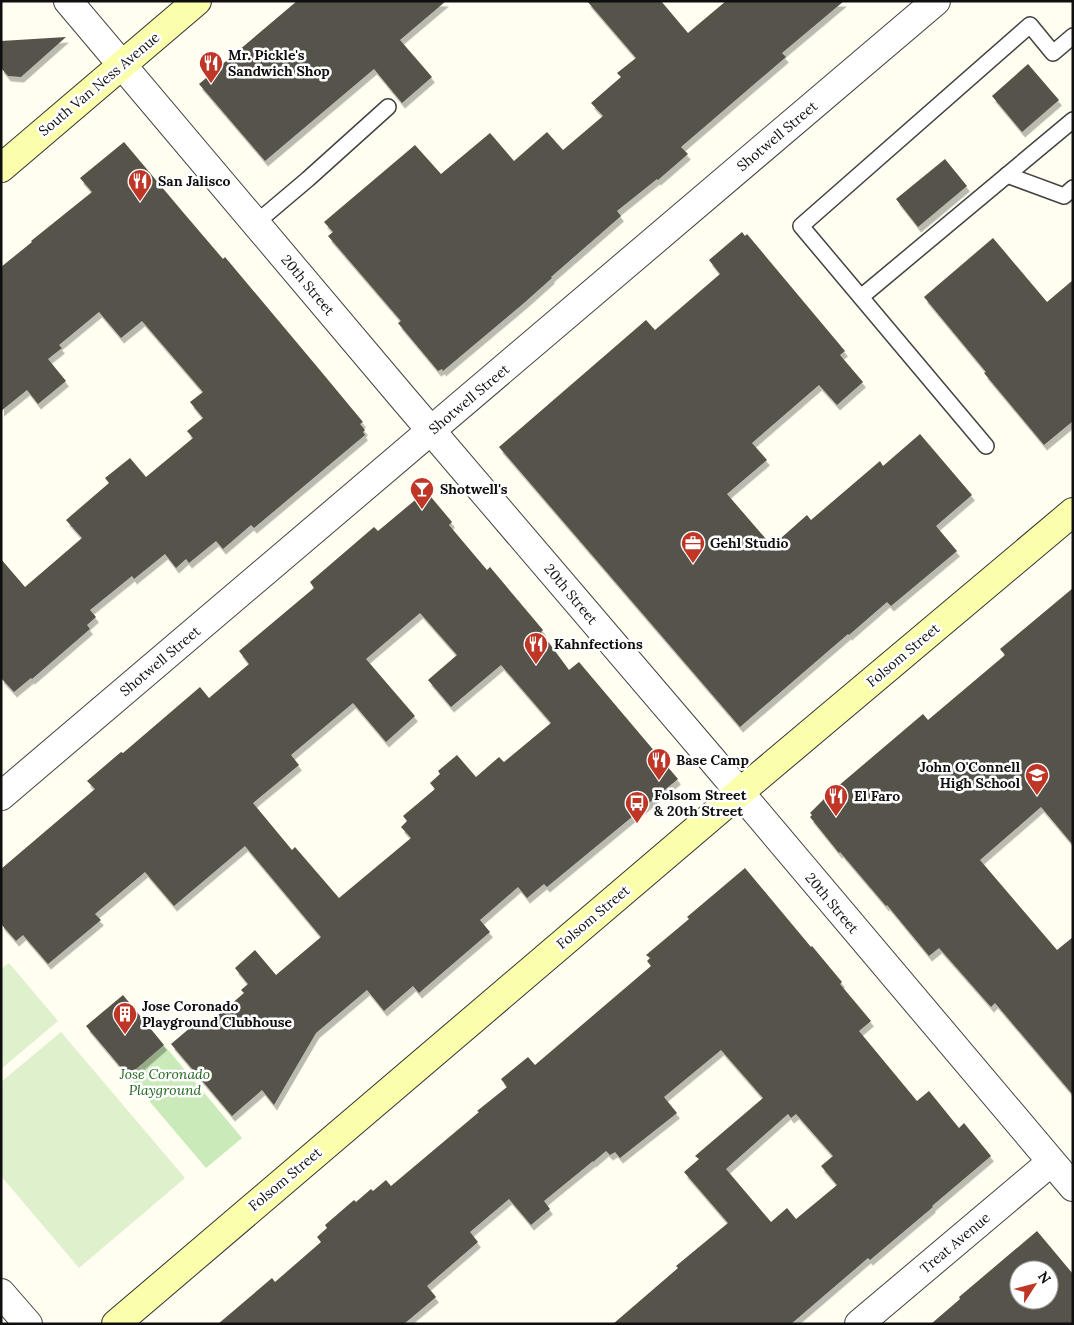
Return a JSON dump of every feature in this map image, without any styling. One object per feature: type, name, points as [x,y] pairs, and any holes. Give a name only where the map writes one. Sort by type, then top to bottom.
[{"type":"street","name":"20th Street","points":[[68,1],[1073,1188]]},
{"type":"street","name":"South Van Ness Avenue","points":[[1,168],[197,1]]},
{"type":"street","name":"Shotwell Street","points":[[1,796],[936,1]]},
{"type":"street","name":"Folsom Street","points":[[116,1324],[739,793],[1073,512]]},
{"type":"street","name":"Treat Avenue","points":[[859,1324],[1051,1162]]},
{"type":"street","points":[[1,1292],[28,1324]]},
{"type":"lane","points":[[986,446],[801,226],[1030,25],[1053,53],[1073,36]]},
{"type":"lane","points":[[256,223],[388,107]]},
{"type":"lane","points":[[861,298],[1073,120]]},
{"type":"lane","points":[[1007,175],[1068,192]]},
{"type":"green space","points":[[9,963],[58,1021],[1,1069],[1,969]]},
{"type":"green space","points":[[61,1032],[185,1178],[79,1268],[1,1176],[1,1082]]},
{"type":"green space","name":"Jose Coronado Playground","points":[[164,1045],[242,1138],[206,1168],[128,1076]]},
{"type":"building","points":[[297,1],[446,1],[400,40],[432,77],[402,103],[374,69],[265,161],[199,84]]},
{"type":"building","points":[[587,1],[661,1],[688,33],[726,1],[844,1],[782,53],[786,57],[681,147],[688,154],[617,211],[621,216],[524,303],[443,371],[442,369],[438,371],[398,323],[401,321],[328,236],[333,232],[324,222],[415,145],[441,174],[490,133],[514,161],[547,132],[563,150],[603,116],[591,103],[621,77],[617,73],[636,58]]},
{"type":"building","points":[[66,37],[21,77],[8,76],[1,68],[1,41]]},
{"type":"building","points":[[1028,64],[1059,100],[1022,132],[992,96]]},
{"type":"building","points":[[124,142],[223,259],[225,257],[363,422],[360,424],[365,430],[363,432],[365,435],[254,528],[251,525],[223,549],[216,541],[189,563],[186,559],[176,568],[165,554],[134,579],[132,576],[90,610],[96,617],[87,625],[90,629],[14,692],[1,678],[1,559],[25,587],[82,538],[66,520],[109,483],[105,478],[130,458],[146,477],[193,438],[187,431],[203,418],[190,402],[203,392],[142,321],[121,338],[99,312],[59,345],[62,348],[48,359],[66,381],[38,404],[27,390],[1,411],[1,267],[92,192],[80,178]]},
{"type":"building","points":[[945,159],[967,186],[918,227],[896,199]]},
{"type":"building","points":[[742,232],[745,236],[747,234],[845,351],[840,355],[863,382],[837,405],[819,385],[752,443],[767,460],[727,494],[772,546],[807,515],[811,520],[880,461],[883,466],[920,434],[972,495],[936,526],[957,551],[891,606],[887,602],[740,727],[499,447],[646,320],[655,330],[720,274],[709,260]]},
{"type":"building","points":[[993,238],[1047,302],[1073,280],[1073,421],[1044,445],[924,297]]},
{"type":"building","points":[[426,491],[452,522],[449,525],[487,570],[490,567],[543,630],[541,632],[569,670],[579,662],[678,779],[547,887],[544,884],[527,898],[518,887],[480,920],[490,932],[419,993],[413,986],[384,1011],[367,990],[316,1033],[274,1105],[262,1090],[232,1116],[171,1044],[197,1022],[203,1028],[244,993],[241,990],[248,984],[235,968],[255,950],[276,975],[321,937],[245,846],[174,906],[145,872],[95,914],[101,920],[48,964],[23,935],[16,941],[1,924],[1,869],[95,789],[87,781],[121,752],[123,753],[200,687],[209,698],[249,664],[239,651],[314,588],[310,582],[374,527],[378,531]],"holes":[[[420,613],[457,655],[428,680],[451,707],[501,665],[551,723],[504,762],[499,757],[476,777],[457,755],[438,771],[440,774],[430,783],[435,789],[403,816],[407,821],[401,827],[411,838],[339,898],[295,847],[292,850],[253,803],[299,765],[291,755],[353,703],[386,742],[415,716],[366,659]]]},
{"type":"building","points":[[1073,588],[1073,845],[1041,807],[980,860],[1057,950],[1073,937],[1073,1095],[995,1003],[991,1007],[939,948],[929,956],[887,905],[839,853],[810,817],[812,815],[810,813],[830,793],[923,714],[928,720],[1005,655],[1000,649]]},
{"type":"building","points":[[745,868],[842,982],[840,984],[871,1021],[859,1031],[917,1101],[929,1091],[959,1128],[964,1123],[991,1156],[870,1260],[868,1258],[791,1324],[613,1324],[678,1268],[676,1266],[728,1223],[684,1172],[699,1159],[695,1156],[763,1098],[721,1050],[664,1097],[677,1113],[620,1158],[615,1152],[610,1155],[606,1151],[544,1201],[550,1209],[531,1225],[509,1199],[470,1232],[478,1242],[427,1286],[436,1297],[404,1324],[218,1324],[272,1278],[275,1282],[321,1242],[317,1237],[327,1228],[325,1225],[354,1200],[356,1202],[371,1189],[373,1191],[386,1180],[391,1186],[507,1087],[501,1079],[528,1057],[535,1065],[651,966],[647,961],[650,958],[646,955],[689,919],[687,917]],"holes":[[[788,1114],[791,1118],[796,1114],[833,1156],[821,1166],[837,1185],[796,1219],[787,1208],[771,1222],[726,1169]]]},
{"type":"building","name":"Jose Coronado Playground Clubhouse","points":[[123,995],[164,1045],[128,1076],[86,1026]]},
{"type":"building","points":[[1037,1231],[1073,1274],[1073,1324],[931,1324],[960,1299],[959,1297]]},
{"type":"place","name":"Mr. Pickle's Sandwich Shop","points":[[211,84]]},
{"type":"place","name":"San Jalisco","points":[[140,202]]},
{"type":"place","name":"Shotwell's","points":[[422,510]]},
{"type":"place","name":"Gehl Studio","points":[[693,564]]},
{"type":"place","name":"Kahnfections","points":[[536,665]]},
{"type":"place","name":"Base Camp","points":[[659,781]]},
{"type":"place","name":"John O'Connell High School","points":[[1037,796]]},
{"type":"place","name":"El Faro","points":[[836,817]]},
{"type":"place","name":"Folsom Street & 20th Street","points":[[637,824]]},
{"type":"place","name":"Jose Coronado Playground Clubhouse","points":[[125,1035]]}]
